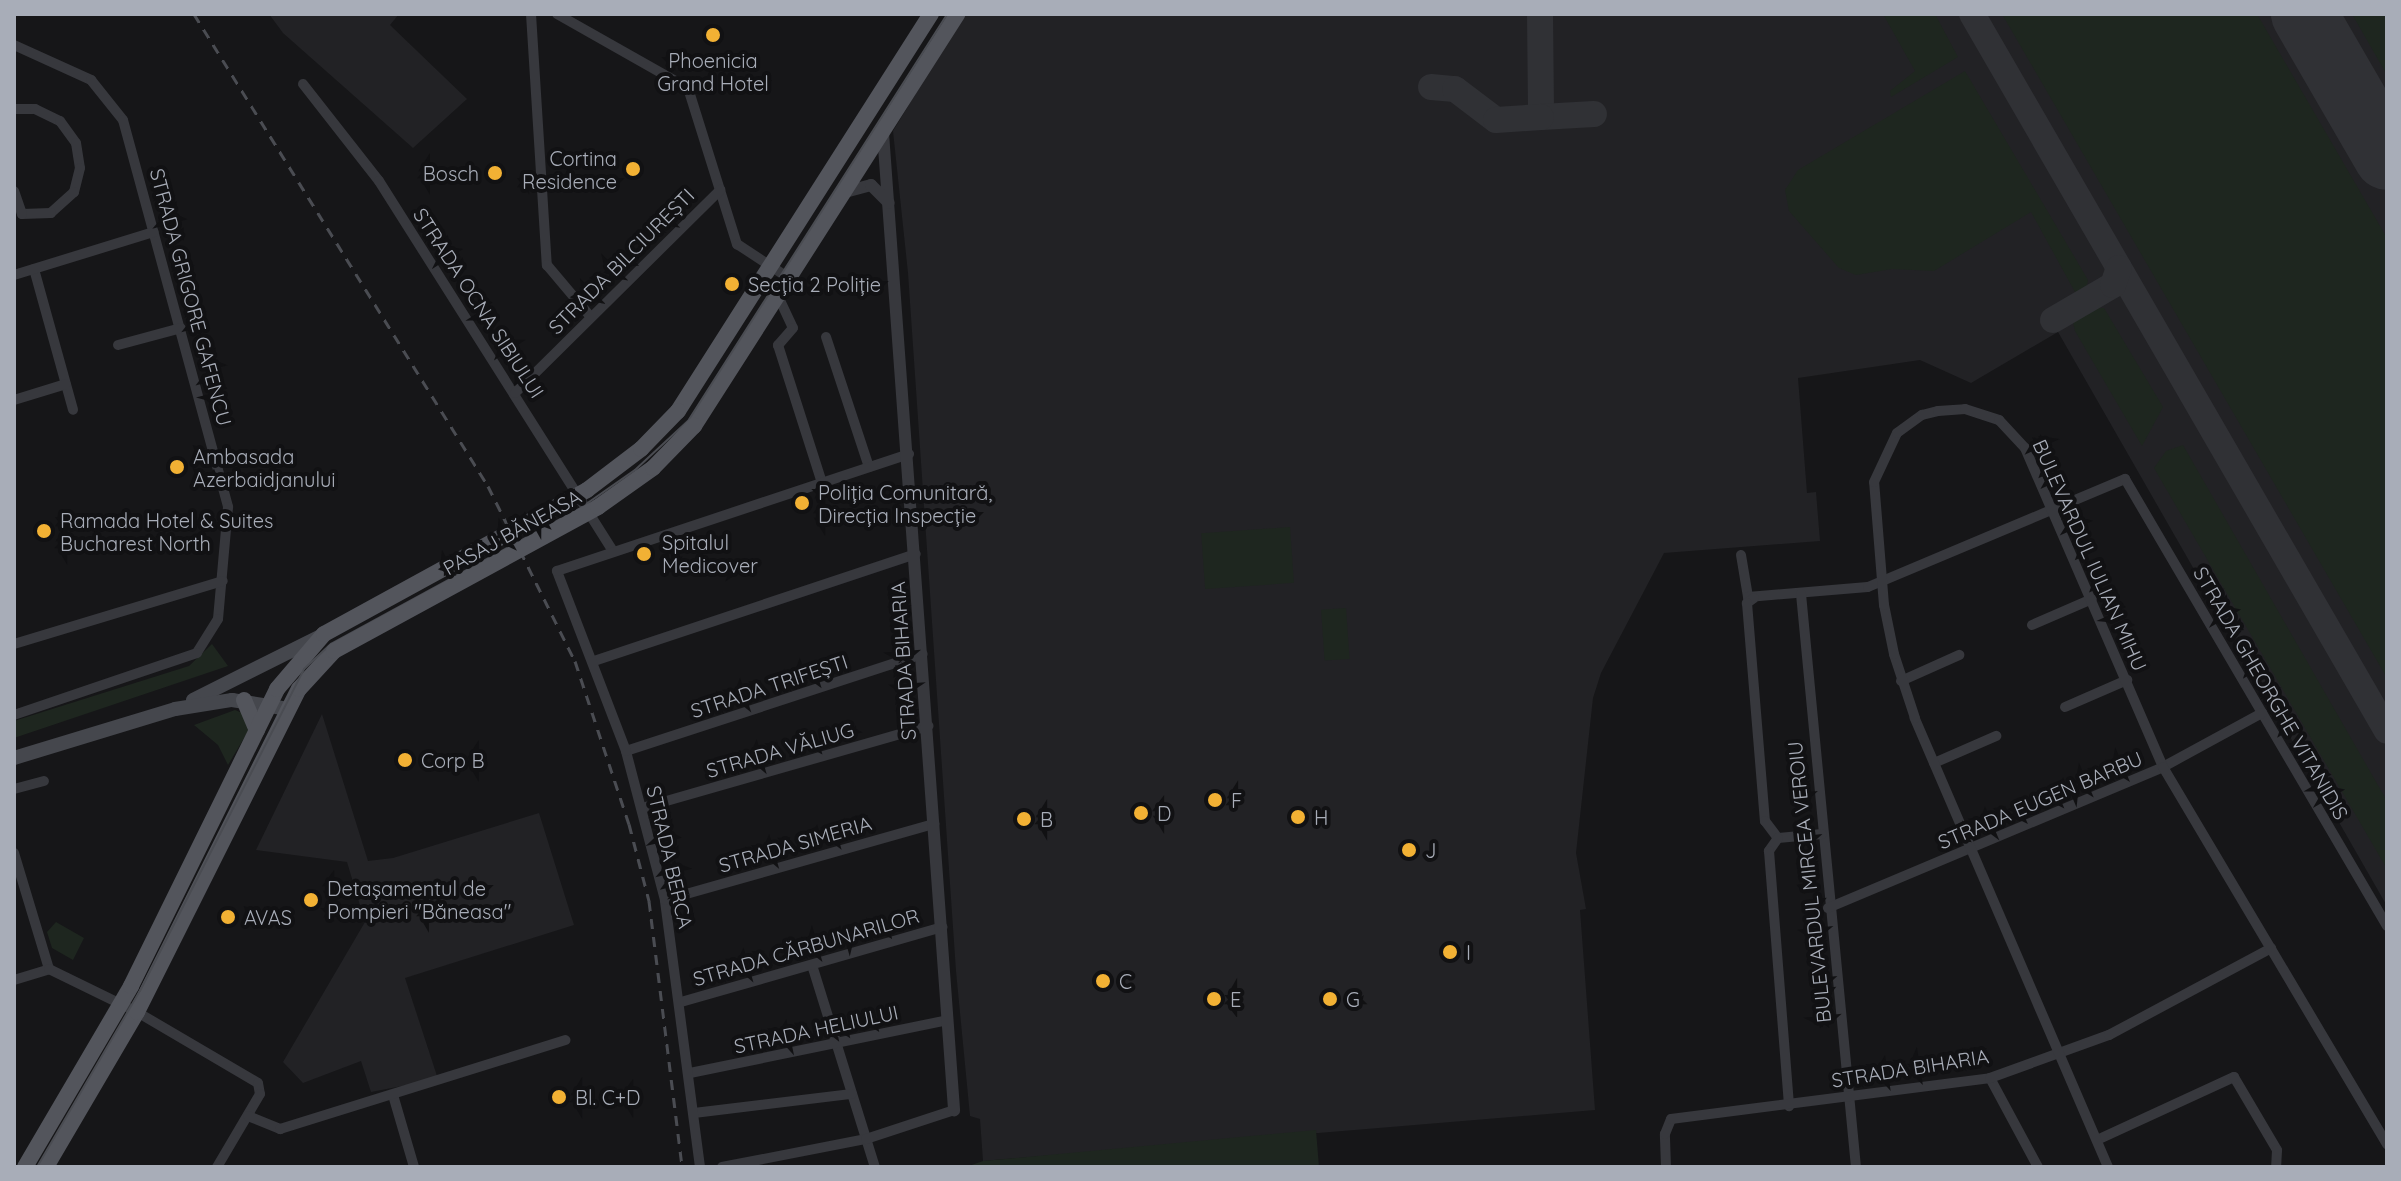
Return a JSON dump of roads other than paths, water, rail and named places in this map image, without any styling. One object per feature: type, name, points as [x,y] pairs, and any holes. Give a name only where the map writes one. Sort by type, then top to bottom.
[{"type":"main road","name":"PASAJ BĂNEASA","points":[[35,1165],[121,1004],[270,704],[294,664],[324,634],[587,490],[641,449],[678,411],[931,14]]},
{"type":"main road","name":"PASAJ BĂNEASA","points":[[35,1165],[137,1012],[288,709],[314,667],[334,651],[605,503],[659,463],[694,426],[957,14]]},
{"type":"main road","points":[[175,709],[324,634]]},
{"type":"main road","points":[[244,700],[257,730]]},
{"type":"main road","points":[[14,758],[175,709],[244,700],[288,709]]},
{"type":"street","points":[[531,14],[547,265],[590,316]]},
{"type":"street","points":[[557,14],[681,80],[697,110],[737,244],[789,278]]},
{"type":"street","name":"STRADA GRIGORE GAFENCU","points":[[14,715],[183,661],[207,643],[218,619],[223,581],[226,492],[116,107],[69,67],[16,48]]},
{"type":"street","name":"STRADA OCNA SIBIULUI","points":[[303,84],[379,181],[613,551]]},
{"type":"street","points":[[14,109],[35,109],[60,121],[76,143],[80,168],[74,192],[51,213],[22,214],[14,191]]},
{"type":"street","name":"STRADA BIHARIA","points":[[883,133],[892,210],[954,1110]]},
{"type":"street","points":[[845,192],[871,185],[885,194],[892,210]]},
{"type":"street","name":"STRADA BILCIUREȘTI","points":[[515,393],[720,190]]},
{"type":"street","points":[[14,275],[154,232]]},
{"type":"street","points":[[34,269],[73,410]]},
{"type":"street","points":[[778,296],[793,328],[778,345],[822,483]]},
{"type":"street","points":[[118,345],[181,328]]},
{"type":"street","points":[[826,337],[869,467]]},
{"type":"street","points":[[14,400],[66,384]]},
{"type":"street","name":"BULEVARDUL IULIAN MIHU","points":[[2108,1167],[1901,681],[1882,581],[1874,482],[1888,444],[1922,415],[1965,409],[1999,420],[2025,448],[2163,767],[2387,1145]]},
{"type":"street","points":[[613,551],[909,454]]},
{"type":"street","name":"STRADA GHEORGHE VITANIDIS","points":[[2052,510],[2125,479],[2387,926]]},
{"type":"street","points":[[1778,838],[1765,821],[1747,603],[1754,598],[1868,587],[2052,510]]},
{"type":"street","name":"STRADA BERCA","points":[[613,551],[559,568],[557,576],[594,661],[626,751],[665,900],[681,1002],[700,1167]]},
{"type":"street","points":[[594,661],[916,554]]},
{"type":"street","points":[[1741,555],[1746,593],[1754,598]]},
{"type":"street","points":[[14,644],[223,581]]},
{"type":"street","name":"BULEVARDUL MIRCEA VEROIU","points":[[1801,594],[1828,908],[1856,1167]]},
{"type":"street","points":[[2032,625],[2092,599]]},
{"type":"street","name":"STRADA TRIFEȘTI","points":[[626,751],[923,654]]},
{"type":"street","points":[[1901,681],[1959,655]]},
{"type":"street","points":[[2065,707],[2127,680]]},
{"type":"street","name":"STRADA EUGEN BARBU","points":[[1828,908],[2163,767],[2262,713]]},
{"type":"street","name":"STRADA VĂLIUG","points":[[642,808],[928,726]]},
{"type":"street","points":[[1934,763],[1996,736]]},
{"type":"street","points":[[14,789],[44,781]]},
{"type":"street","name":"STRADA SIMERIA","points":[[665,900],[934,824]]},
{"type":"street","points":[[1778,838],[1822,834]]},
{"type":"street","points":[[1778,838],[1769,851],[1789,1106]]},
{"type":"street","points":[[14,853],[49,969]]},
{"type":"street","name":"STRADA CĂRBUNARILOR","points":[[681,1002],[942,927]]},
{"type":"street","name":"STRADA BIHARIA","points":[[1666,1167],[1665,1134],[1671,1119],[1850,1099],[1990,1078],[2062,1055],[2174,1004],[2271,948]]},
{"type":"street","points":[[812,965],[875,1167]]},
{"type":"street","points":[[14,980],[49,969],[137,1012],[258,1083],[260,1094],[217,1167]]},
{"type":"street","name":"STRADA HELIULUI","points":[[690,1073],[948,1020]]},
{"type":"street","points":[[248,1116],[280,1129],[565,1040]]},
{"type":"street","points":[[2097,1140],[2234,1077],[2277,1150],[2276,1167]]},
{"type":"street","points":[[1990,1078],[2038,1167]]},
{"type":"street","points":[[694,1113],[852,1094]]},
{"type":"street","points":[[393,1095],[414,1167]]},
{"type":"street","points":[[722,1167],[866,1139],[954,1110]]},
{"type":"tram line","points":[[37,1167],[140,991],[304,669],[331,644],[579,509],[635,470],[688,421],[947,14]]},
{"type":"railway","points":[[194,14],[488,486],[575,661],[629,824],[649,901],[682,1167]]},
{"type":"place","name":"Phoenicia Grand Hotel","points":[[713,35]]},
{"type":"place","name":"Cortina Residence","points":[[633,169]]},
{"type":"place","name":"Bosch","points":[[495,173]]},
{"type":"place","name":"Secția 2 Poliție","points":[[732,284]]},
{"type":"place","name":"Ambasada Azerbaidjanului","points":[[177,467]]},
{"type":"place","name":"Poliția Comunitară, Direcția Inspecție","points":[[802,503]]},
{"type":"place","name":"Ramada Hotel & Suites Bucharest North","points":[[44,531]]},
{"type":"place","name":"Spitalul Medicover","points":[[644,554]]},
{"type":"place","name":"Corp B","points":[[405,760]]},
{"type":"place","name":"F","points":[[1215,800]]},
{"type":"place","name":"D","points":[[1141,813]]},
{"type":"place","name":"H","points":[[1298,817]]},
{"type":"place","name":"B","points":[[1024,819]]},
{"type":"place","name":"J","points":[[1409,850]]},
{"type":"place","name":"Detașamentul de Pompieri \"Băneasa\"","points":[[311,900]]},
{"type":"place","name":"AVAS","points":[[228,917]]},
{"type":"place","name":"I","points":[[1450,952]]},
{"type":"place","name":"C","points":[[1103,981]]},
{"type":"place","name":"E","points":[[1214,999]]},
{"type":"place","name":"G","points":[[1330,999]]},
{"type":"place","name":"Bl. C+D","points":[[559,1097]]}]
